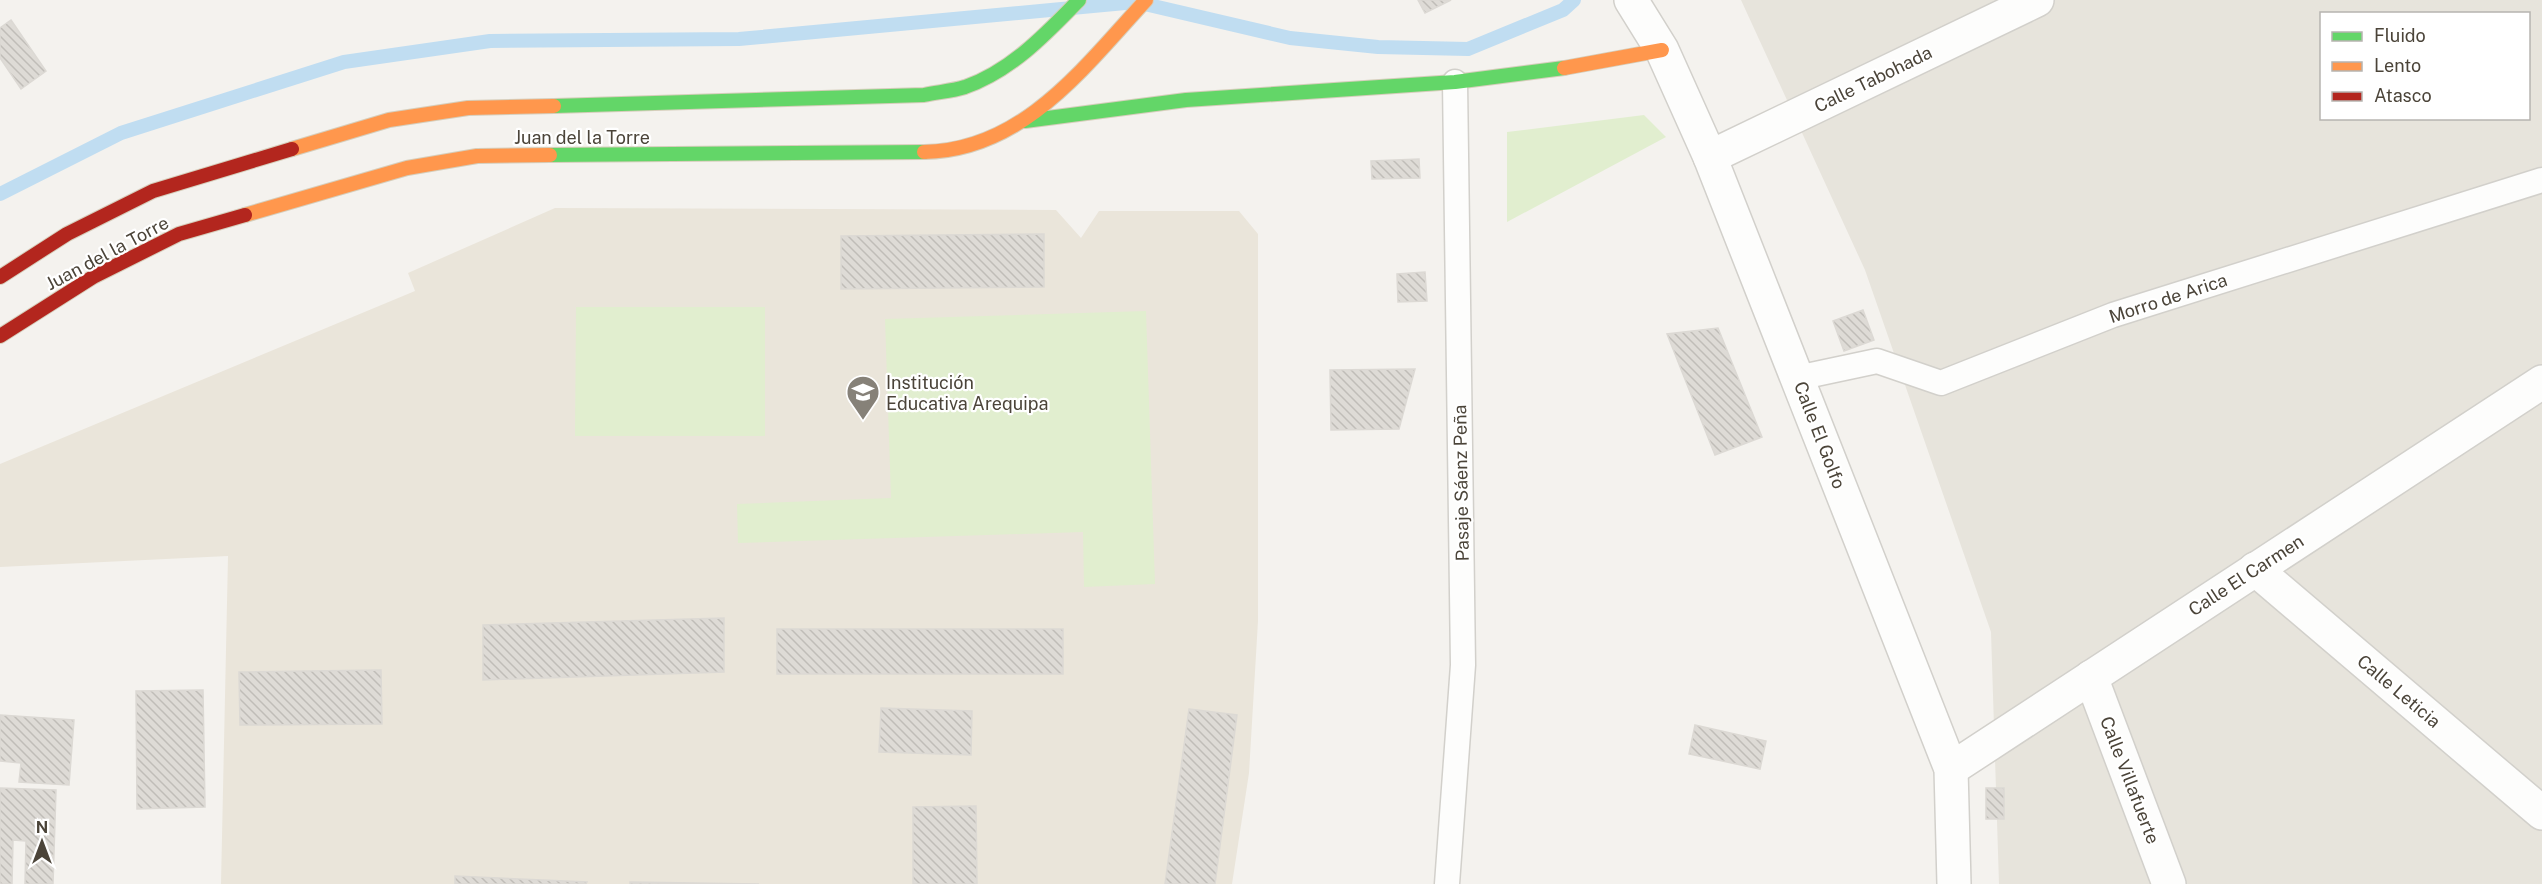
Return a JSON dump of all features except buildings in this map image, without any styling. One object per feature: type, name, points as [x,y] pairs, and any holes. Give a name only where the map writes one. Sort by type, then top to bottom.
[{"type":"main road","name":"Juan del la Torre","points":[[0,277],[67,234],[153,190],[390,120],[468,108],[924,95],[965,87],[1003,69],[1045,34],[1079,0]]},
{"type":"main road","name":"Juan del la Torre","points":[[0,336],[93,278],[179,234],[406,168],[477,156],[939,152],[984,142],[1025,121],[1146,0]]},
{"type":"main road","points":[[1025,121],[1082,110],[1265,92],[1455,82],[1560,70],[1662,50]]},
{"type":"street","name":"Calle El Golfo","points":[[1631,0],[1662,50],[1710,157],[1951,769],[1954,884]]},
{"type":"street","name":"Calle Tabohada","points":[[1710,157],[2037,0]]},
{"type":"street","name":"Calle El Carmen","points":[[1951,769],[2542,382]]},
{"type":"street","name":"Calle Leticia","points":[[2255,568],[2542,813]]},
{"type":"street","name":"Calle Villafuerte","points":[[2091,677],[2169,884]]},
{"type":"lane","name":"Pasaje Sáenz Peña","points":[[1447,884],[1463,665],[1455,82]]},
{"type":"lane","name":"Morro de Arica","points":[[1797,378],[1877,361],[1941,383],[2113,315],[2542,180]]},
{"type":"shaded area","points":[[1741,0],[2542,0],[2542,884],[1999,884],[1991,632],[1865,270]]},
{"type":"shaded area","name":"Institución Educativa Arequipa","points":[[555,208],[1056,210],[1081,238],[1099,211],[1239,211],[1258,234],[1258,621],[1249,773],[1232,884],[221,884],[228,556],[0,567],[0,464],[415,291],[408,273]]},
{"type":"green space","points":[[1644,115],[1666,137],[1507,222],[1507,132]]},
{"type":"green space","points":[[576,307],[765,307],[765,436],[575,436]]},
{"type":"green space","points":[[1146,311],[1155,584],[1084,587],[1083,532],[738,543],[737,504],[891,498],[885,319]]},
{"type":"waterway","points":[[0,194],[121,133],[344,62],[490,41],[739,39],[1136,2],[1290,38],[1378,47],[1468,49],[1563,10],[1574,0]]},
{"type":"traffic: fast","points":[[554,106],[924,95],[955,90],[982,80],[1013,61],[1041,38],[1079,0]]},
{"type":"traffic: fast","points":[[1025,121],[1186,100],[1455,82],[1564,68]]},
{"type":"traffic: fast","points":[[550,155],[924,152]]},
{"type":"traffic: slow","points":[[924,152],[959,148],[992,137],[1022,121],[1075,77],[1146,0]]},
{"type":"traffic: slow","points":[[1564,68],[1662,50]]},
{"type":"traffic: slow","points":[[292,149],[389,120],[468,108],[554,106]]},
{"type":"traffic: slow","points":[[245,215],[407,168],[477,156],[550,155]]},
{"type":"traffic: jam","points":[[0,277],[67,234],[153,191],[292,149]]},
{"type":"traffic: jam","points":[[0,336],[93,277],[179,234],[245,215]]},
{"type":"place","name":"Institución Educativa Arequipa","points":[[863,421]]}]
